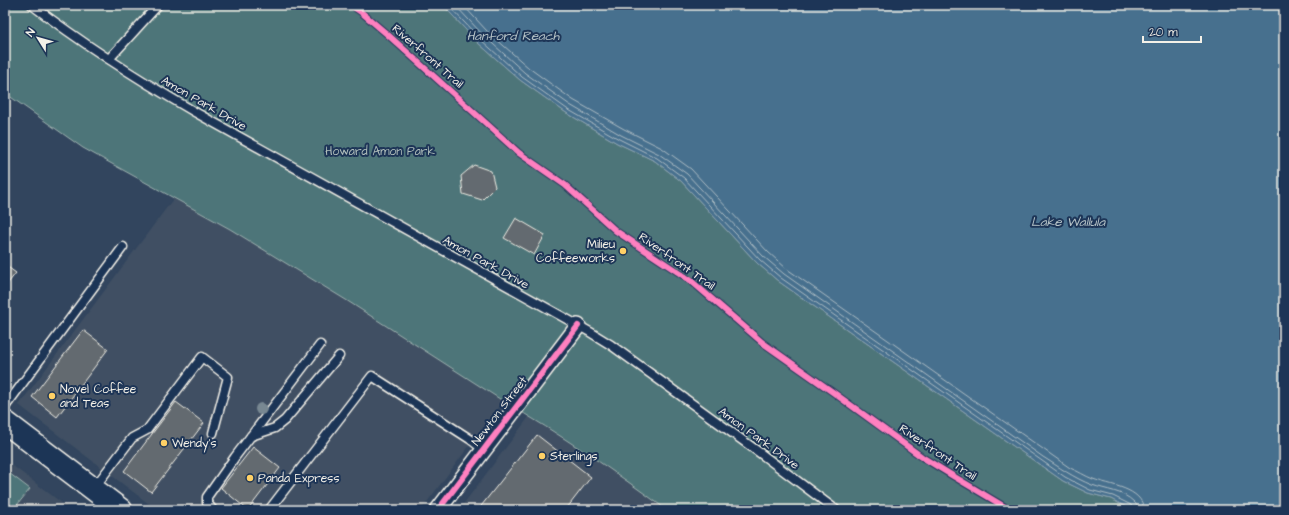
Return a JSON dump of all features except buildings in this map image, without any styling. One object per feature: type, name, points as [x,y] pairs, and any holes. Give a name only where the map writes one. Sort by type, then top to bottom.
[{"type":"main road","points":[[5,422],[121,510]]},
{"type":"street","name":"Newton Street","points":[[438,510],[578,326]]},
{"type":"lane","name":"Amon Park Drive","points":[[32,5],[148,85],[578,326],[617,350],[767,458],[836,510]]},
{"type":"lane","points":[[109,59],[158,5]]},
{"type":"lane","points":[[5,407],[123,247]]},
{"type":"lane","points":[[213,510],[206,503],[207,497],[320,345]]},
{"type":"lane","points":[[251,436],[275,428],[285,420],[338,356]]},
{"type":"lane","points":[[93,489],[132,438],[147,430],[202,357],[228,377],[213,433]]},
{"type":"lane","points":[[269,510],[372,376],[470,439],[484,450]]},
{"type":"shaded area","points":[[174,198],[230,229],[346,300],[503,401],[421,510],[157,510],[19,405]]},
{"type":"shaded area","points":[[529,417],[618,473],[667,510],[459,510]]},
{"type":"shaded area","points":[[5,460],[71,510],[5,510]]},
{"type":"green space","name":"Howard Amon Park","points":[[5,5],[443,5],[477,42],[520,80],[565,112],[617,143],[655,161],[681,181],[757,263],[778,281],[1063,481],[1088,493],[1111,499],[1132,510],[667,510],[566,440],[346,300],[230,229],[83,148],[5,93]]},
{"type":"green space","points":[[5,470],[30,489],[13,510],[5,510]]},
{"type":"water","name":"Lake Wallula","points":[[443,5],[1284,5],[1284,510],[1132,510],[1111,499],[1088,493],[1063,481],[778,281],[757,263],[681,181],[655,161],[617,143],[565,112],[520,80],[477,42]]},
{"type":"cycle path","name":"Riverfront Trail","points":[[351,5],[388,35],[519,153],[565,185],[616,231],[690,280],[763,343],[922,457],[1010,510]]},
{"type":"cycle path","points":[[438,510],[578,326]]},
{"type":"place","name":"Milieu Coffeeworks","points":[[623,251]]},
{"type":"place","name":"Novel Coffee and Teas","points":[[52,396]]},
{"type":"place","name":"Wendy's","points":[[164,443]]},
{"type":"place","name":"Sterlings","points":[[542,456]]},
{"type":"place","name":"Panda Express","points":[[250,478]]},
{"type":"water label","name":"Hanford Reach","points":[[513,35]]}]
